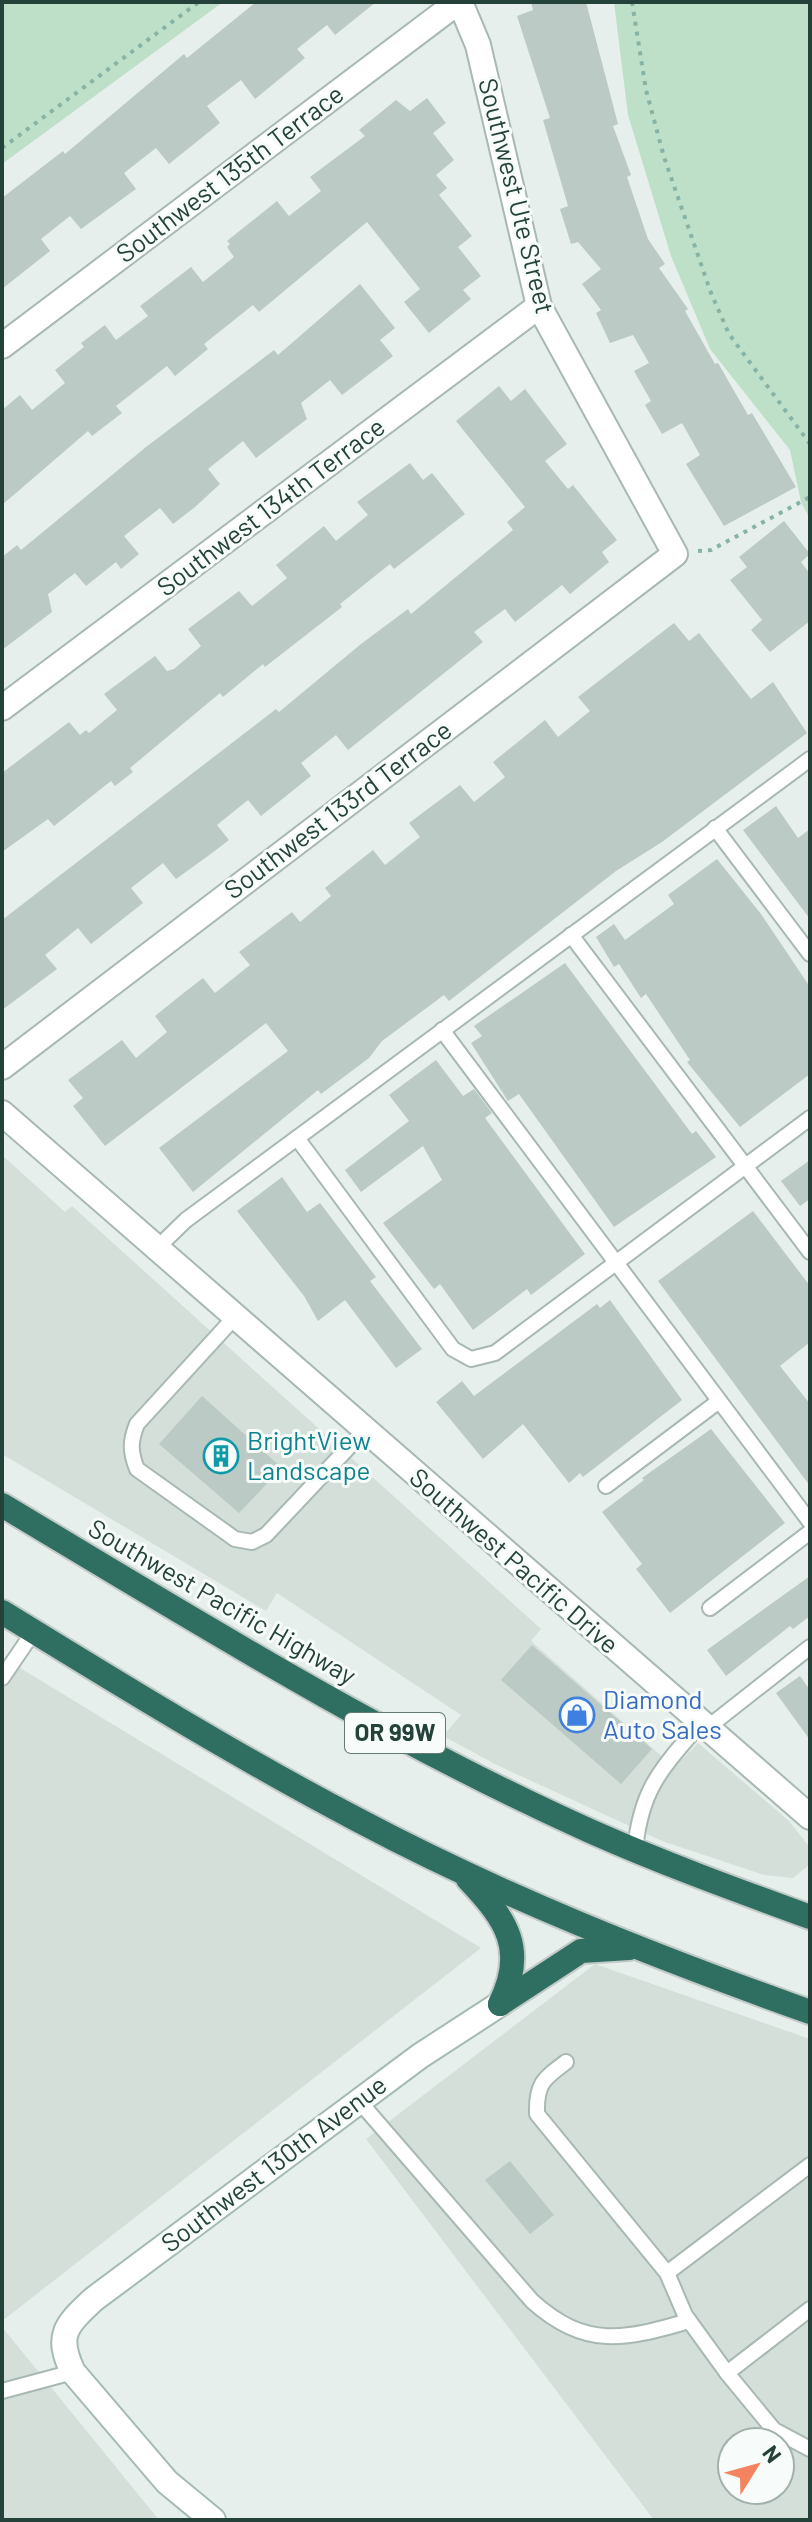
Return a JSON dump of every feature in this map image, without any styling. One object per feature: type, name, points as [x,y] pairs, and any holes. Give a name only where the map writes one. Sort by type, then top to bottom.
[{"type":"highway","name":"Southwest Pacific Highway","points":[[2,1505],[352,1711],[635,1850],[810,1916]]},
{"type":"highway","points":[[2,1612],[134,1694],[346,1814],[573,1923],[810,2012]]},
{"type":"highway","points":[[458,1869],[487,1899],[512,1942],[515,1963],[500,2004]]},
{"type":"highway","points":[[500,2004],[581,1951],[638,1947]]},
{"type":"street","name":"Southwest Ute Street","points":[[459,2],[478,45],[539,306],[675,554]]},
{"type":"street","name":"Southwest 135th Terrace","points":[[2,346],[459,2]]},
{"type":"street","name":"Southwest 134th Terrace","points":[[2,708],[539,306]]},
{"type":"street","name":"Southwest 133rd Terrace","points":[[2,1067],[675,554]]},
{"type":"street","name":"Southwest Pacific Drive","points":[[2,1113],[155,1250],[810,1817]]},
{"type":"street","name":"Southwest 130th Avenue","points":[[73,2372],[63,2339],[67,2325],[94,2299],[359,2101],[500,2004]]},
{"type":"street","points":[[73,2372],[167,2482],[213,2520]]},
{"type":"lane","points":[[155,1250],[186,1220],[810,759]]},
{"type":"lane","points":[[715,828],[810,954]]},
{"type":"lane","points":[[571,935],[810,1252]]},
{"type":"lane","points":[[442,1030],[810,1522]]},
{"type":"lane","points":[[297,1138],[453,1349],[471,1359],[495,1353],[810,1118]]},
{"type":"lane","points":[[234,1318],[137,1424],[131,1439],[131,1455],[137,1469],[235,1539],[252,1542],[266,1535],[364,1431]]},
{"type":"lane","points":[[606,1486],[719,1401]]},
{"type":"lane","points":[[710,1608],[810,1532]]},
{"type":"lane","points":[[2,1678],[34,1631]]},
{"type":"lane","points":[[635,1850],[638,1819],[654,1777],[704,1725],[810,1647]]},
{"type":"lane","points":[[566,2062],[547,2077],[536,2093],[537,2114],[667,2273],[689,2321],[727,2373],[774,2430],[810,2449]]},
{"type":"lane","points":[[359,2101],[532,2301],[556,2323],[600,2335],[630,2338],[689,2321]]},
{"type":"lane","points":[[667,2273],[810,2165]]},
{"type":"lane","points":[[727,2373],[810,2309]]},
{"type":"lane","points":[[2,2391],[73,2372]]},
{"type":"path","points":[[2,148],[199,2]]},
{"type":"path","points":[[632,2],[646,90],[664,157],[711,293],[729,334],[810,444]]},
{"type":"path","points":[[675,554],[711,550],[810,497]]},
{"type":"shaded area","points":[[2,1155],[65,1212],[72,1206],[541,1629],[531,1641],[674,1767],[698,1743],[789,1821],[808,1845],[810,1864],[793,1878],[764,1875],[662,1841],[499,1766],[443,1736],[461,1715],[277,1593],[266,1611],[2,1454]]},
{"type":"shaded area","points":[[2,1657],[481,1948],[2,2321]]},
{"type":"shaded area","points":[[595,1964],[810,2039],[810,2520],[654,2520],[366,2139]]},
{"type":"shaded area","points":[[2,2327],[159,2520],[2,2520]]},
{"type":"green space","points":[[2,2],[223,2],[2,164]]},
{"type":"green space","points":[[614,2],[810,2],[810,519],[801,502],[790,450],[710,349],[671,256],[628,115]]},
{"type":"building","points":[[256,2],[376,2],[335,35],[327,25],[297,49],[305,58],[255,99],[241,80],[207,106],[220,123],[169,164],[156,148],[124,173],[136,189],[81,229],[70,216],[41,239],[50,251],[2,289],[2,198],[63,151],[65,154],[184,54],[187,58]]},
{"type":"building","points":[[531,2],[586,2],[618,124],[613,126],[631,175],[627,177],[648,239],[665,264],[659,268],[688,309],[685,311],[715,364],[718,363],[748,415],[752,413],[796,487],[724,526],[686,464],[700,455],[682,423],[662,434],[645,405],[651,401],[634,371],[649,363],[633,335],[610,343],[596,313],[601,310],[582,284],[601,269],[578,242],[571,244],[560,209],[568,206],[543,120],[550,118],[517,16],[533,10]]},
{"type":"building","points":[[427,98],[446,123],[433,133],[454,160],[436,175],[447,188],[439,195],[472,236],[458,247],[481,276],[463,290],[471,299],[429,333],[404,302],[420,289],[367,222],[259,312],[253,305],[204,344],[208,349],[175,376],[167,366],[116,406],[122,413],[92,436],[88,431],[2,505],[2,410],[20,395],[32,410],[65,383],[55,370],[84,347],[81,343],[105,325],[116,340],[148,316],[140,306],[191,267],[203,282],[234,257],[227,247],[230,244],[227,241],[277,201],[289,216],[321,191],[310,177],[365,136],[359,130],[396,100],[410,111]]},
{"type":"building","points":[[360,284],[395,328],[380,340],[393,356],[342,395],[330,380],[301,403],[307,419],[256,458],[243,441],[208,469],[220,484],[195,507],[173,524],[160,508],[124,536],[139,554],[121,569],[116,562],[86,586],[75,573],[48,594],[52,612],[2,650],[2,557],[17,545],[21,550],[146,447],[274,350],[278,355]]},
{"type":"building","points":[[499,386],[511,401],[525,389],[567,444],[545,461],[568,489],[573,485],[617,540],[602,552],[609,562],[570,594],[562,585],[515,622],[505,609],[474,632],[483,642],[348,750],[336,735],[301,763],[311,776],[261,816],[248,800],[217,825],[229,840],[208,856],[176,879],[163,863],[131,888],[143,903],[91,944],[78,928],[45,955],[57,969],[2,1010],[2,920],[276,709],[279,712],[361,644],[408,609],[411,614],[513,530],[507,522],[525,507],[456,421]]},
{"type":"building","points":[[410,463],[423,480],[432,473],[465,514],[394,569],[390,564],[340,604],[342,607],[265,667],[263,664],[223,697],[220,693],[130,768],[133,772],[115,786],[111,781],[54,826],[48,819],[2,852],[2,773],[69,722],[80,735],[86,730],[89,733],[117,710],[104,694],[155,656],[167,671],[174,669],[201,646],[188,629],[239,591],[252,606],[287,578],[276,565],[324,526],[336,541],[368,515],[357,502]]},
{"type":"building","points":[[784,521],[810,554],[801,562],[810,574],[810,621],[770,652],[751,630],[762,620],[730,580],[747,567],[739,557]]},
{"type":"building","points":[[674,623],[689,641],[699,633],[751,699],[773,682],[807,733],[662,842],[616,871],[449,1001],[444,995],[382,1041],[369,1058],[321,1094],[318,1090],[193,1192],[159,1148],[288,1051],[266,1023],[105,1146],[73,1106],[83,1098],[68,1080],[122,1040],[136,1058],[167,1032],[155,1016],[203,978],[215,993],[250,965],[239,952],[292,912],[300,922],[331,896],[325,888],[373,850],[385,865],[420,837],[409,823],[460,785],[474,802],[505,777],[493,762],[545,720],[558,737],[590,711],[578,697]]},
{"type":"building","points":[[776,806],[798,838],[810,829],[810,919],[743,830]]},
{"type":"building","points":[[717,859],[761,914],[810,987],[810,1074],[740,1127],[687,1062],[690,1060],[646,994],[641,998],[619,964],[614,967],[596,937],[614,924],[625,940],[674,904],[668,895]]},
{"type":"building","points":[[565,963],[692,1134],[696,1131],[716,1157],[614,1227],[519,1094],[508,1101],[471,1043],[482,1036],[474,1026]]},
{"type":"building","points":[[436,1060],[463,1096],[474,1089],[492,1113],[485,1118],[585,1254],[531,1295],[527,1289],[473,1330],[440,1284],[434,1289],[383,1223],[442,1180],[423,1146],[361,1192],[345,1170],[409,1121],[389,1095]]},
{"type":"building","points":[[810,1160],[810,1199],[800,1206],[781,1181]]},
{"type":"building","points":[[282,1177],[307,1212],[320,1203],[376,1277],[370,1281],[422,1349],[396,1368],[345,1300],[318,1321],[304,1296],[237,1211]]},
{"type":"building","points":[[753,1211],[810,1286],[810,1342],[780,1366],[810,1404],[810,1486],[658,1281]]},
{"type":"building","points":[[610,1300],[682,1400],[583,1477],[580,1473],[569,1483],[523,1424],[483,1459],[436,1402],[462,1381],[474,1396],[597,1304],[600,1308]]},
{"type":"building","name":"BrightView Landscape","points":[[202,1396],[282,1468],[239,1513],[159,1444]]},
{"type":"building","points":[[711,1429],[785,1523],[670,1613],[636,1569],[642,1564],[602,1512],[644,1480],[642,1478]]},
{"type":"building","points":[[810,1576],[810,1616],[793,1629],[790,1626],[726,1676],[707,1650]]},
{"type":"building","name":"Diamond Auto Sales","points":[[532,1645],[652,1749],[621,1784],[501,1680]]},
{"type":"building","points":[[800,1676],[810,1690],[810,1740],[776,1693]]},
{"type":"building","points":[[510,2161],[554,2215],[530,2234],[485,2180]]},
{"type":"place","name":"BrightView Landscape","points":[[221,1456]]},
{"type":"place","name":"Diamond Auto Sales","points":[[577,1715]]}]
